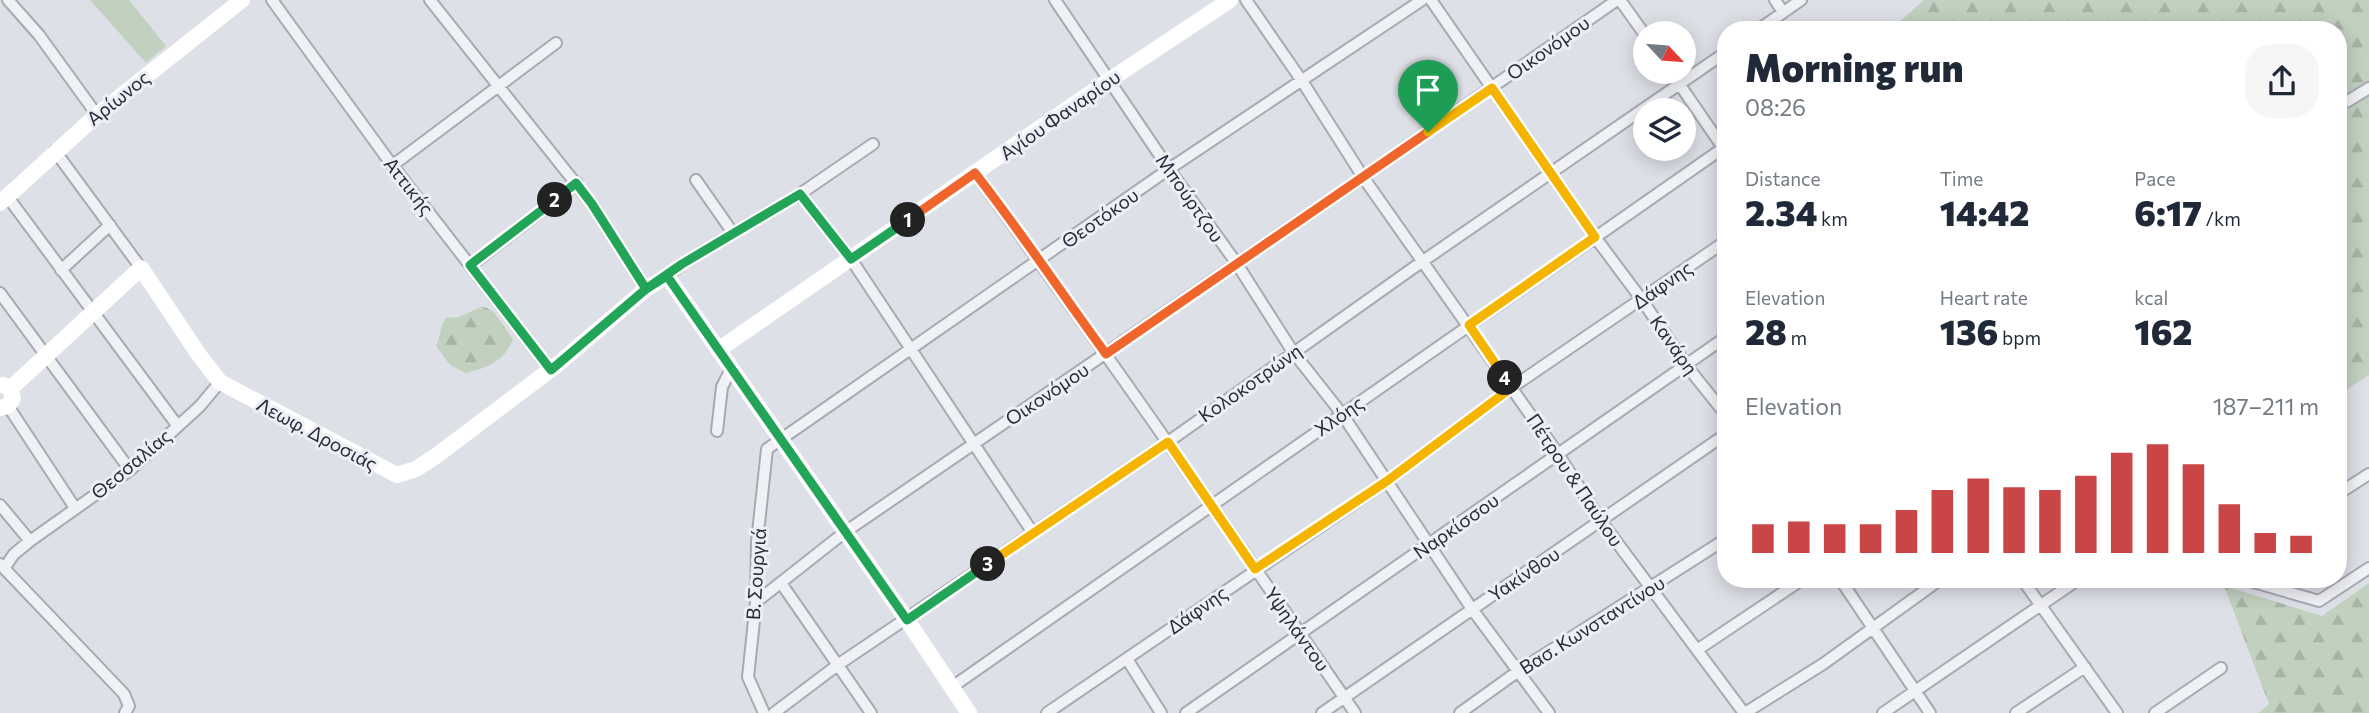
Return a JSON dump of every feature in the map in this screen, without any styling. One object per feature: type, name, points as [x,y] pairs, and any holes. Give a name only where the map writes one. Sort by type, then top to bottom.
[{"type":"street","points":[[8,0],[39,35],[97,115]]},
{"type":"street","name":"Αρίωνος","points":[[3,200],[97,115],[242,0]]},
{"type":"street","name":"Αττικής","points":[[272,0],[393,165],[551,370]]},
{"type":"street","points":[[430,0],[592,204],[646,289]]},
{"type":"street","name":"Αγίου Φαναρίου","points":[[718,350],[1230,0]]},
{"type":"street","name":"Πέτρου & Παύλου","points":[[1246,0],[1363,177],[1469,325],[1601,521],[1745,713]]},
{"type":"street","name":"Θεοτόκου","points":[[780,438],[1169,169],[1422,0]]},
{"type":"street","name":"Κανάρη","points":[[1431,0],[1595,237],[1686,365],[1717,404]]},
{"type":"street","points":[[1619,0],[1635,21]]},
{"type":"street","name":"Οικονόμου","points":[[756,602],[845,532],[1619,0]]},
{"type":"street","points":[[1775,0],[1783,12]]},
{"type":"street","points":[[1770,21],[1801,0]]},
{"type":"street","name":"Μπούρτζου","points":[[1057,1],[1108,81],[1237,264],[1293,352],[1342,414],[1472,609],[1549,713]]},
{"type":"street","points":[[393,165],[555,43]]},
{"type":"street","name":"Κολοκοτρώνη","points":[[1696,73],[1717,58]]},
{"type":"street","points":[[1680,84],[1717,137]]},
{"type":"street","name":"Κολοκοτρώνη","points":[[774,713],[839,664],[1168,442],[1550,172],[1680,84]]},
{"type":"street","points":[[2347,101],[2369,88]]},
{"type":"street","points":[[873,144],[800,194],[667,276],[907,620],[952,687],[963,711]]},
{"type":"street","points":[[55,151],[141,268],[5,387],[13,398],[4,407],[75,508]]},
{"type":"street","name":"Χλόης","points":[[952,687],[1717,153]]},
{"type":"street","name":"Υψηλάντου","points":[[975,173],[1012,220],[1355,713]]},
{"type":"street","points":[[696,180],[733,233]]},
{"type":"street","points":[[470,265],[576,183]]},
{"type":"street","points":[[800,194],[851,259],[1033,533]]},
{"type":"street","points":[[3,200],[61,271],[177,425]]},
{"type":"street","points":[[61,271],[110,225]]},
{"type":"street","name":"Δάφνης","points":[[1048,713],[1387,481],[1511,388],[1717,248]]},
{"type":"street","name":"Λεωφ. Δροσιάς","points":[[141,268],[220,382],[397,475],[416,469],[436,456],[551,370],[646,289],[667,276]]},
{"type":"street","points":[[0,293],[130,470]]},
{"type":"street","name":"Ναρκίσσου","points":[[1186,713],[1717,343]]},
{"type":"street","points":[[717,431],[722,387],[731,369]]},
{"type":"street","name":"Θεσσαλίας","points":[[3,566],[30,541],[130,470],[200,406],[220,382]]},
{"type":"street","name":"Β. Σουργιά","points":[[764,713],[748,677],[756,602],[757,542],[765,452],[780,438]]},
{"type":"street","name":"Υακίνθου","points":[[1322,713],[1717,440]]},
{"type":"street","points":[[2347,489],[2369,474]]},
{"type":"street","points":[[0,505],[30,541]]},
{"type":"street","name":"Βασ. Κωνσταντίνου","points":[[1460,713],[1517,672],[1717,545]]},
{"type":"street","points":[[3,566],[124,695],[128,706],[125,713]]},
{"type":"street","points":[[2347,583],[2369,568]]},
{"type":"street","points":[[780,583],[871,713]]},
{"type":"street","points":[[1697,650],[1789,588]]},
{"type":"street","points":[[1846,588],[1930,713]]},
{"type":"street","points":[[1745,713],[1823,664],[1928,588]]},
{"type":"street","points":[[2028,588],[2117,713]]},
{"type":"street","points":[[1883,713],[2067,588]]},
{"type":"street","points":[[2274,588],[2319,601],[2339,588]]},
{"type":"street","points":[[1127,659],[1161,713]]},
{"type":"street","points":[[2016,713],[2085,667]]},
{"type":"street","points":[[2155,713],[2221,668]]},
{"type":"green space","points":[[90,0],[129,0],[166,46],[146,63]]},
{"type":"green space","points":[[1924,0],[2369,0],[2369,375],[2347,389],[2347,21],[1900,21]]},
{"type":"green space","points":[[483,306],[494,312],[513,339],[500,358],[481,369],[466,373],[450,365],[436,346],[446,318],[459,317]]},
{"type":"green space","points":[[2369,583],[2369,713],[2258,713],[2269,704],[2225,588],[2322,616]]},
{"type":"route","points":[[1428,132],[1106,354],[1038,261],[1012,220],[975,173],[851,259],[800,194],[682,264],[646,289],[551,370],[470,265],[576,183],[646,289],[667,276],[907,620],[1168,442],[1255,569],[1387,481],[1511,388],[1469,325],[1595,237],[1492,88],[1428,132]]}]
